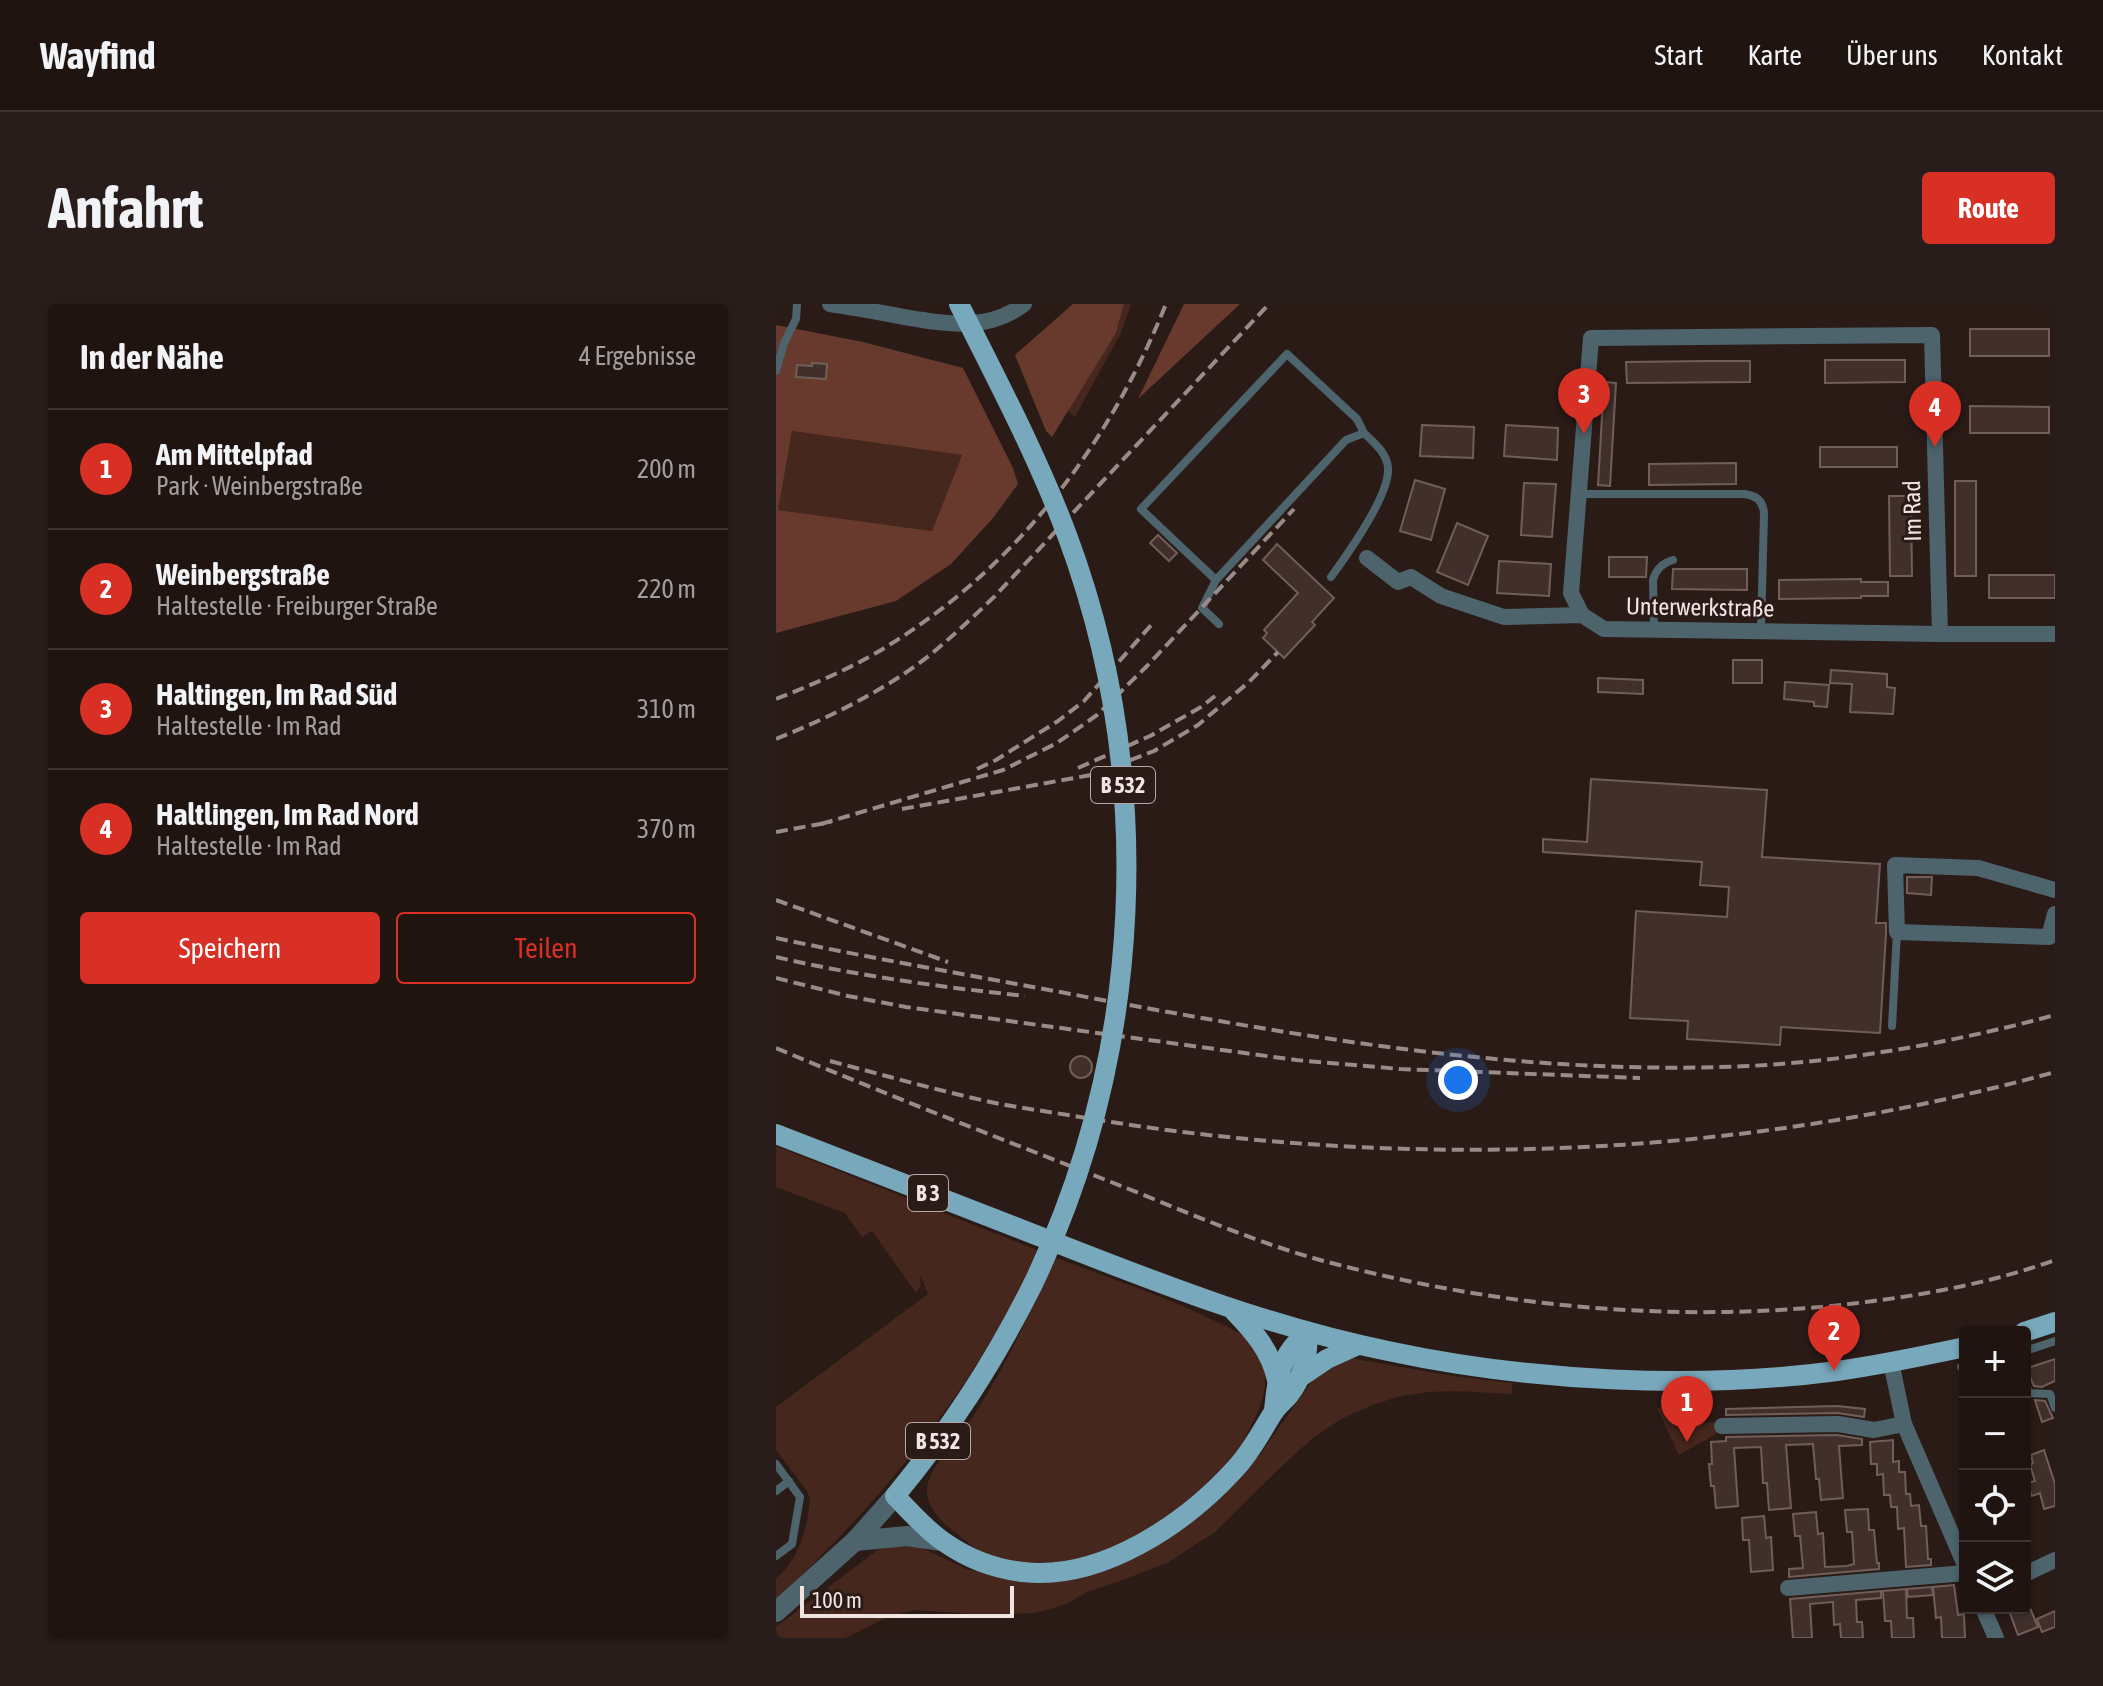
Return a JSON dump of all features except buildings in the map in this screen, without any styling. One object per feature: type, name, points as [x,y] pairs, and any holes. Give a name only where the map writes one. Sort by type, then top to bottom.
[{"type":"main road","name":"B 532","points":[[895,1496],[948,1429],[979,1383],[1033,1284],[1074,1184],[1105,1075],[1125,930],[1126,822],[1118,736],[1091,608],[1059,514],[1035,457],[959,304]]},
{"type":"main road","name":"B 3","points":[[776,1134],[1232,1309],[1358,1345],[1480,1367],[1591,1378],[1734,1379],[1839,1371],[1891,1362],[1959,1360]]},
{"type":"main road","points":[[1232,1309],[1253,1331],[1275,1366],[1274,1411]]},
{"type":"main road","points":[[2031,1330],[2055,1322]]},
{"type":"main road","points":[[1277,1380],[1289,1350],[1308,1332]]},
{"type":"main road","points":[[895,1496],[942,1541],[994,1566],[1047,1573],[1098,1562],[1148,1540],[1193,1509],[1236,1468],[1299,1378],[1308,1352],[1308,1332]]},
{"type":"main road","points":[[1299,1378],[1327,1359],[1358,1345]]},
{"type":"street","points":[[830,304],[959,325],[987,322],[1024,304]]},
{"type":"street","name":"Im Rad","points":[[1582,615],[1571,593],[1591,338],[1932,335],[1940,634]]},
{"type":"street","name":"Unterwerkstraße","points":[[1367,558],[1398,582],[1411,577],[1441,596],[1504,617],[1582,615],[1604,629],[2055,634]]},
{"type":"street","points":[[2055,890],[1978,868],[1895,865],[1897,932],[2049,937],[2055,914]]},
{"type":"street","points":[[1891,1362],[1904,1424],[1959,1551]]},
{"type":"street","points":[[1722,1426],[1838,1424],[1874,1430],[1904,1424]]},
{"type":"street","points":[[776,1612],[855,1541],[895,1496]]},
{"type":"street","points":[[855,1541],[907,1536],[942,1541]]},
{"type":"street","points":[[2031,1571],[2055,1560]]},
{"type":"street","points":[[1788,1588],[1959,1574]]},
{"type":"street","points":[[1986,1614],[1996,1638]]},
{"type":"lane","points":[[776,371],[784,343],[796,319],[797,304]]},
{"type":"lane","points":[[1216,580],[1141,509],[1287,354],[1357,419],[1364,433],[1384,453],[1388,469],[1381,495],[1355,544],[1331,577]]},
{"type":"lane","points":[[1219,624],[1202,608],[1216,580],[1346,440],[1364,433]]},
{"type":"lane","points":[[1579,494],[1744,494],[1756,497],[1761,501],[1764,513],[1761,632]]},
{"type":"lane","points":[[1355,544],[1367,558]]},
{"type":"lane","points":[[1654,630],[1653,580],[1659,566],[1673,560]]},
{"type":"lane","points":[[1892,1026],[1897,932]]},
{"type":"lane","points":[[2031,1349],[2055,1341]]},
{"type":"lane","points":[[2031,1393],[2050,1394],[2055,1408]]},
{"type":"lane","points":[[776,1464],[800,1497],[792,1544],[776,1556]]},
{"type":"lane","points":[[776,1491],[789,1481]]},
{"type":"shaded area","points":[[1073,304],[1124,304],[1116,333],[1052,437],[1046,431],[1015,355]]},
{"type":"shaded area","points":[[1124,304],[1131,304],[1121,333],[1075,417],[1067,410],[1116,333]]},
{"type":"shaded area","points":[[1184,304],[1240,304],[1138,399]]},
{"type":"shaded area","points":[[776,325],[863,342],[963,368],[1018,484],[993,518],[951,564],[896,601],[776,633]],"holes":[[[792,431],[962,455],[932,531],[778,510]]]},
{"type":"shaded area","points":[[792,431],[962,455],[932,531],[777,510]]},
{"type":"shaded area","points":[[776,1146],[1037,1250],[1015,1298],[988,1345],[925,1438],[852,1524],[776,1599],[776,1578],[791,1562],[801,1542],[810,1498],[776,1450],[776,1407],[928,1294],[920,1275],[921,1285],[916,1293],[872,1231],[862,1237],[845,1213],[776,1187]]},
{"type":"shaded area","points":[[1054,1257],[1177,1304],[1241,1334],[1259,1353],[1265,1380],[1259,1409],[1238,1450],[1184,1504],[1126,1541],[1094,1554],[1062,1561],[1029,1563],[997,1558],[970,1544],[936,1514],[929,1502],[927,1489],[934,1469],[973,1417],[999,1373]]},
{"type":"shaded area","points":[[1349,1358],[1512,1383],[1512,1394],[1428,1392],[1375,1404],[1341,1419],[1314,1437],[1215,1532],[1167,1563],[1087,1592],[1051,1609],[990,1615],[913,1610],[888,1617],[845,1638],[776,1638],[776,1627],[880,1548],[900,1544],[918,1546],[966,1569],[1041,1583],[1082,1577],[1175,1534],[1206,1511],[1261,1453],[1314,1378],[1325,1367]]},
{"type":"shaded area","points":[[1701,1406],[1704,1423],[1722,1422],[1723,1430],[1679,1455],[1657,1408]]},
{"type":"railway","points":[[776,699],[860,662],[886,647],[933,615],[977,579],[1017,540],[1054,498],[1117,406],[1166,304]]},
{"type":"railway","points":[[776,739],[875,692],[947,641],[995,596],[1269,304]]},
{"type":"railway","points":[[821,824],[1003,770],[1057,743],[1097,715],[1147,666],[1294,509]]},
{"type":"railway","points":[[977,769],[1058,721],[1084,701],[1153,623]]},
{"type":"railway","points":[[902,809],[1091,775],[1154,751],[1198,725],[1249,682],[1278,652]]},
{"type":"railway","points":[[1078,768],[1150,736],[1215,696]]},
{"type":"railway","points":[[776,832],[831,822]]},
{"type":"railway","points":[[776,900],[948,962]]},
{"type":"railway","points":[[776,938],[1102,1000],[1342,1041],[1504,1060],[1585,1065],[1667,1068],[1825,1060],[1941,1042],[2055,1015]]},
{"type":"railway","points":[[776,957],[900,980],[1025,996]]},
{"type":"railway","points":[[776,978],[906,1007],[1296,1060],[1400,1069],[1640,1078]]},
{"type":"railway","points":[[776,1048],[1270,1244],[1324,1261],[1457,1290],[1525,1301],[1661,1312],[1798,1309],[1938,1291],[2009,1275],[2055,1260]]},
{"type":"railway","points":[[830,1061],[1000,1104],[1086,1118],[1207,1135],[1329,1145],[1451,1150],[1573,1148],[1695,1139],[1816,1123],[1936,1101],[2055,1072]]},
{"type":"place","name":"Haltingen, Im Rad Süd","points":[[1584,434]]},
{"type":"place","name":"Haltlingen, Im Rad Nord","points":[[1935,447]]},
{"type":"place","name":"Weinbergstraße","points":[[1834,1371]]},
{"type":"place","name":"Am Mittelpfad","points":[[1687,1442]]}]
